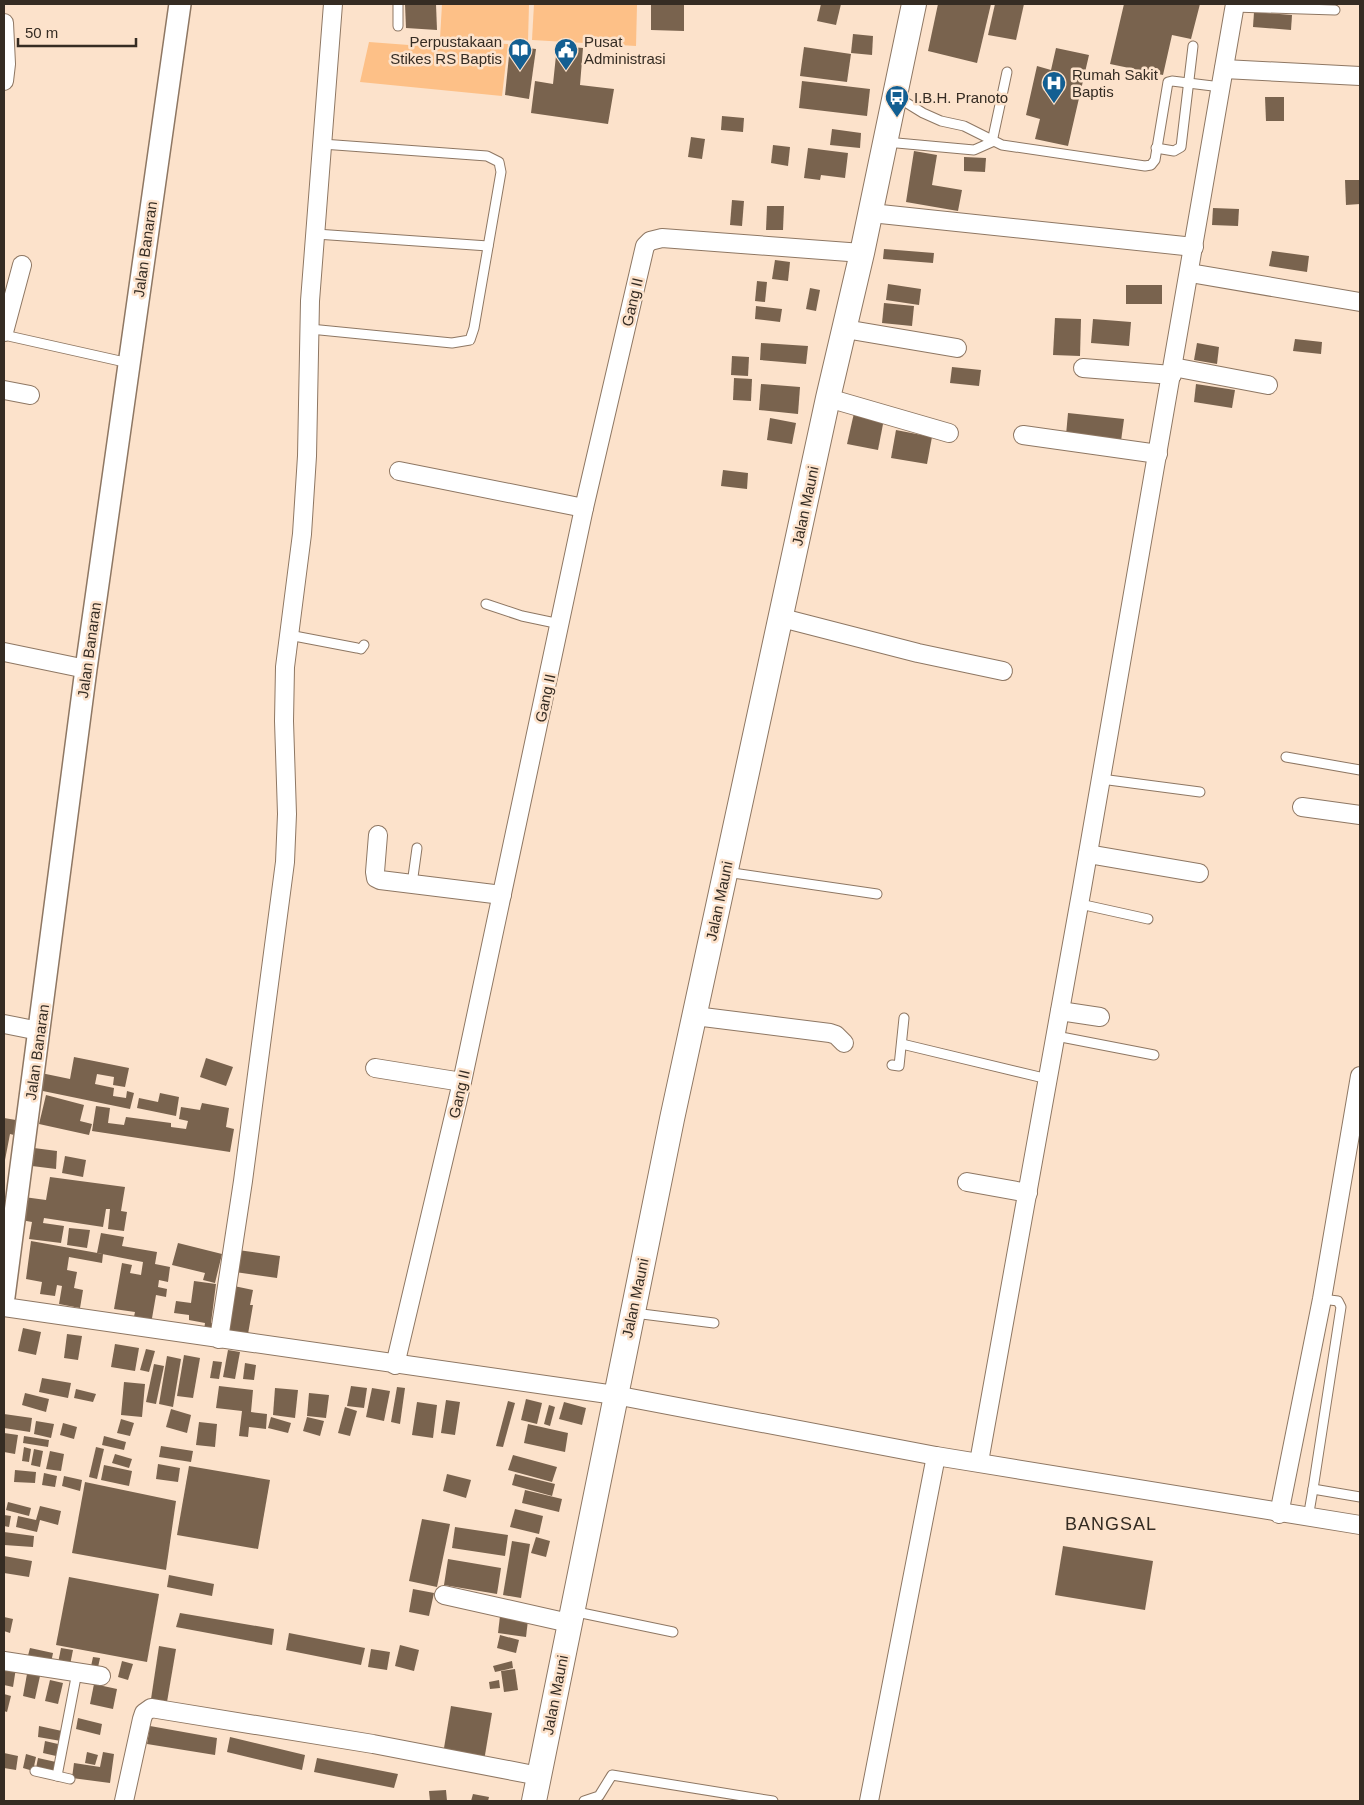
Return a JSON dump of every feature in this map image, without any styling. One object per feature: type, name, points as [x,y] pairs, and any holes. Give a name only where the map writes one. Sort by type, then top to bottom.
[{"type":"main road","name":"Jalan Mauni","points":[[534,1801],[615,1394],[725,872],[782,618],[828,398],[871,214],[914,4]]},
{"type":"street","name":"Jalan Banaran","points":[[4,1297],[86,669],[180,4]]},
{"type":"street","points":[[219,1338],[244,1181],[285,862],[287,814],[284,693],[289,635],[302,534],[307,456],[310,328],[333,4]]},
{"type":"street","points":[[979,1462],[1080,904],[1235,6]]},
{"type":"street","points":[[4,23],[6,64],[4,80]]},
{"type":"street","points":[[1222,78],[1360,76]]},
{"type":"street","points":[[871,214],[1194,247]]},
{"type":"street","name":"Gang II","points":[[395,1364],[462,1082],[584,508],[643,252],[650,241],[662,238],[862,253]]},
{"type":"street","points":[[4,334],[22,265]]},
{"type":"street","points":[[1190,273],[1360,302]]},
{"type":"street","points":[[845,329],[957,348]]},
{"type":"street","points":[[1083,368],[1173,371],[1268,385]]},
{"type":"street","points":[[4,390],[30,395]]},
{"type":"street","points":[[828,398],[949,433]]},
{"type":"street","points":[[1023,435],[1158,454]]},
{"type":"street","points":[[399,471],[584,508]]},
{"type":"street","points":[[782,618],[918,653],[1003,671]]},
{"type":"street","points":[[4,652],[86,669]]},
{"type":"street","points":[[1302,807],[1360,815]]},
{"type":"street","points":[[378,835],[376,878],[380,880],[502,895]]},
{"type":"street","points":[[1088,854],[1199,873]]},
{"type":"street","points":[[1060,1011],[1100,1017]]},
{"type":"street","points":[[695,1016],[830,1033],[836,1035],[844,1043]]},
{"type":"street","points":[[4,1024],[39,1031]]},
{"type":"street","points":[[375,1068],[462,1082]]},
{"type":"street","points":[[1279,1514],[1322,1298],[1360,1076]]},
{"type":"street","points":[[967,1182],[1028,1193]]},
{"type":"street","points":[[4,1307],[615,1394],[936,1456],[1360,1526]]},
{"type":"street","points":[[869,1801],[936,1456]]},
{"type":"street","points":[[444,1595],[571,1617]]},
{"type":"street","points":[[4,1661],[101,1676]]},
{"type":"street","points":[[124,1801],[142,1719],[144,1713],[151,1708],[374,1744],[539,1776]]},
{"type":"lane","points":[[398,4],[398,26]]},
{"type":"lane","points":[[1235,6],[1335,10]]},
{"type":"lane","points":[[1156,148],[1174,151],[1182,147],[1193,46]]},
{"type":"lane","points":[[992,142],[1007,72]]},
{"type":"lane","points":[[894,96],[923,113],[941,121],[964,126],[992,142],[1018,148],[1145,166],[1151,165],[1155,160],[1168,82],[1190,82],[1222,78]]},
{"type":"lane","points":[[885,142],[974,150],[992,142]]},
{"type":"lane","points":[[310,328],[452,343],[470,340],[474,328],[501,172],[499,162],[495,158],[487,156],[322,144]]},
{"type":"lane","points":[[316,234],[488,246]]},
{"type":"lane","points":[[4,334],[129,363]]},
{"type":"lane","points":[[486,604],[522,616],[560,624]]},
{"type":"lane","points":[[289,635],[357,648],[364,645]]},
{"type":"lane","points":[[1286,757],[1360,770]]},
{"type":"lane","points":[[1101,779],[1200,792]]},
{"type":"lane","points":[[412,884],[417,848]]},
{"type":"lane","points":[[725,872],[877,894]]},
{"type":"lane","points":[[1080,904],[1148,919]]},
{"type":"lane","points":[[892,1065],[899,1066],[904,1018]]},
{"type":"lane","points":[[1056,1036],[1154,1054]]},
{"type":"lane","points":[[902,1044],[1048,1079]]},
{"type":"lane","points":[[1308,1518],[1341,1307],[1338,1301],[1322,1298]]},
{"type":"lane","points":[[632,1312],[714,1323]]},
{"type":"lane","points":[[1312,1489],[1360,1497]]},
{"type":"lane","points":[[571,1617],[673,1632]]},
{"type":"lane","points":[[57,1776],[77,1672]]},
{"type":"lane","points":[[35,1771],[70,1779]]},
{"type":"lane","points":[[584,1801],[599,1796],[612,1775],[773,1801]]},
{"type":"shaded area","points":[[442,4],[529,4],[528,41],[440,39]]},
{"type":"shaded area","points":[[534,4],[637,5],[636,46],[532,40]]},
{"type":"shaded area","points":[[431,40],[508,44],[502,96],[360,82],[369,42],[422,46]]},
{"type":"building","points":[[405,4],[436,4],[437,30],[406,28]]},
{"type":"building","points":[[651,4],[684,4],[684,31],[651,30]]},
{"type":"building","points":[[821,4],[841,4],[836,25],[817,21]]},
{"type":"building","points":[[938,4],[991,4],[977,63],[928,51]]},
{"type":"building","points":[[995,4],[1024,4],[1016,40],[988,35]]},
{"type":"building","points":[[1124,4],[1200,4],[1191,39],[1172,35],[1163,75],[1110,64]]},
{"type":"building","points":[[1254,12],[1292,15],[1291,30],[1253,27]]},
{"type":"building","points":[[853,34],[873,36],[872,55],[851,53]]},
{"type":"building","points":[[510,46],[536,49],[529,99],[505,95]]},
{"type":"building","points":[[557,46],[583,48],[580,85],[614,89],[608,124],[531,113],[535,81],[553,84]]},
{"type":"building","points":[[804,47],[851,54],[847,82],[800,76]]},
{"type":"building","points":[[1056,48],[1089,55],[1068,146],[1035,139],[1040,119],[1026,115],[1037,66],[1051,70]]},
{"type":"building","points":[[802,81],[870,89],[867,116],[799,108]]},
{"type":"building","points":[[1265,97],[1284,97],[1284,121],[1266,121]]},
{"type":"building","points":[[722,116],[744,118],[743,132],[721,130]]},
{"type":"building","points":[[832,129],[861,133],[860,148],[830,145]]},
{"type":"building","points":[[691,137],[705,139],[702,159],[688,157]]},
{"type":"building","points":[[773,145],[790,147],[788,166],[771,163]]},
{"type":"building","points":[[808,148],[848,153],[845,178],[821,175],[820,180],[804,178]]},
{"type":"building","points":[[914,151],[937,155],[932,185],[962,190],[958,211],[906,202]]},
{"type":"building","points":[[964,157],[986,158],[985,172],[964,171]]},
{"type":"building","points":[[1345,180],[1360,180],[1360,204],[1346,205]]},
{"type":"building","points":[[732,200],[744,201],[742,226],[730,225]]},
{"type":"building","points":[[767,206],[784,206],[783,230],[766,230]]},
{"type":"building","points":[[1213,208],[1239,209],[1238,226],[1212,225]]},
{"type":"building","points":[[884,249],[934,253],[933,263],[883,259]]},
{"type":"building","points":[[1272,251],[1309,256],[1307,272],[1269,266]]},
{"type":"building","points":[[775,260],[790,262],[788,281],[772,279]]},
{"type":"building","points":[[757,281],[767,282],[765,302],[755,301]]},
{"type":"building","points":[[888,284],[921,289],[919,305],[886,300]]},
{"type":"building","points":[[1126,285],[1162,285],[1162,304],[1126,304]]},
{"type":"building","points":[[810,288],[820,290],[816,311],[806,309]]},
{"type":"building","points":[[884,303],[914,306],[912,326],[882,323]]},
{"type":"building","points":[[756,306],[782,309],[780,322],[755,319]]},
{"type":"building","points":[[1055,318],[1081,319],[1080,356],[1053,355]]},
{"type":"building","points":[[1093,319],[1131,322],[1129,346],[1091,343]]},
{"type":"building","points":[[1295,339],[1322,342],[1321,354],[1293,351]]},
{"type":"building","points":[[761,343],[808,346],[806,364],[760,360]]},
{"type":"building","points":[[1197,343],[1219,347],[1217,364],[1194,360]]},
{"type":"building","points":[[732,356],[749,357],[748,376],[731,375]]},
{"type":"building","points":[[952,367],[981,370],[979,386],[950,383]]},
{"type":"building","points":[[734,378],[752,379],[751,401],[733,400]]},
{"type":"building","points":[[761,384],[800,387],[798,414],[759,410]]},
{"type":"building","points":[[1196,384],[1235,390],[1232,408],[1194,402]]},
{"type":"building","points":[[854,413],[884,419],[878,450],[847,444]]},
{"type":"building","points":[[1068,413],[1124,419],[1121,441],[1066,435]]},
{"type":"building","points":[[770,418],[796,423],[792,444],[767,440]]},
{"type":"building","points":[[896,430],[932,437],[927,464],[891,458]]},
{"type":"building","points":[[723,470],[748,473],[747,489],[721,486]]},
{"type":"building","points":[[74,1057],[129,1068],[125,1087],[113,1085],[114,1077],[97,1074],[95,1084],[114,1088],[113,1096],[126,1098],[127,1091],[134,1093],[130,1109],[38,1090],[41,1073],[70,1079]]},
{"type":"building","points":[[206,1058],[233,1067],[226,1086],[200,1077]]},
{"type":"building","points":[[160,1093],[179,1097],[176,1116],[137,1108],[139,1098],[158,1102]]},
{"type":"building","points":[[46,1095],[84,1105],[80,1121],[92,1124],[89,1135],[39,1124]]},
{"type":"building","points":[[202,1103],[229,1108],[226,1127],[234,1129],[230,1152],[92,1131],[96,1106],[110,1108],[108,1123],[124,1125],[126,1117],[171,1123],[171,1127],[186,1129],[188,1121],[179,1119],[181,1107],[200,1110]]},
{"type":"building","points":[[4,1118],[16,1120],[14,1135],[10,1134],[5,1160]]},
{"type":"building","points":[[34,1148],[57,1151],[56,1169],[32,1166]]},
{"type":"building","points":[[65,1156],[86,1160],[83,1177],[62,1173]]},
{"type":"building","points":[[50,1177],[125,1187],[121,1211],[127,1212],[124,1231],[108,1229],[110,1209],[106,1209],[103,1227],[44,1218],[43,1223],[64,1226],[61,1243],[29,1239],[32,1222],[21,1220],[24,1197],[46,1200]]},
{"type":"building","points":[[69,1228],[90,1230],[87,1248],[67,1245]]},
{"type":"building","points":[[101,1233],[124,1237],[122,1246],[157,1252],[155,1264],[170,1267],[168,1282],[159,1280],[158,1287],[167,1289],[166,1297],[156,1295],[151,1324],[133,1321],[135,1312],[114,1309],[122,1263],[132,1265],[130,1273],[141,1275],[143,1262],[97,1253]]},
{"type":"building","points":[[31,1241],[103,1254],[102,1263],[69,1257],[67,1270],[77,1272],[74,1288],[83,1290],[80,1308],[59,1304],[62,1286],[57,1285],[55,1296],[40,1294],[42,1282],[26,1279]]},
{"type":"building","points":[[178,1243],[222,1254],[215,1283],[203,1280],[205,1273],[172,1265]]},
{"type":"building","points":[[238,1250],[280,1256],[277,1278],[235,1272]]},
{"type":"building","points":[[194,1281],[216,1284],[211,1323],[219,1324],[218,1332],[204,1330],[205,1323],[189,1320],[189,1315],[174,1313],[176,1301],[191,1303]]},
{"type":"building","points":[[234,1286],[253,1290],[250,1305],[253,1305],[248,1334],[226,1330]]},
{"type":"building","points":[[23,1328],[41,1332],[36,1355],[18,1351]]},
{"type":"building","points":[[67,1334],[82,1336],[78,1360],[64,1358]]},
{"type":"building","points":[[115,1344],[139,1348],[135,1371],[111,1367]]},
{"type":"building","points":[[146,1349],[155,1351],[149,1372],[140,1370]]},
{"type":"building","points":[[228,1350],[240,1352],[235,1379],[223,1377]]},
{"type":"building","points":[[184,1355],[200,1358],[193,1398],[177,1396]]},
{"type":"building","points":[[167,1356],[181,1359],[173,1407],[159,1404]]},
{"type":"building","points":[[213,1361],[222,1362],[219,1379],[210,1378]]},
{"type":"building","points":[[245,1363],[256,1365],[254,1380],[243,1379]]},
{"type":"building","points":[[154,1364],[164,1366],[156,1404],[146,1402]]},
{"type":"building","points":[[42,1378],[71,1383],[68,1398],[39,1392]]},
{"type":"building","points":[[124,1382],[145,1384],[142,1417],[121,1415]]},
{"type":"building","points":[[219,1386],[253,1390],[251,1412],[267,1414],[266,1429],[249,1427],[248,1437],[239,1436],[242,1411],[216,1408]]},
{"type":"building","points":[[351,1386],[367,1388],[364,1408],[347,1406]]},
{"type":"building","points":[[397,1387],[405,1388],[400,1424],[391,1422]]},
{"type":"building","points":[[275,1388],[298,1390],[295,1418],[273,1415]]},
{"type":"building","points":[[372,1388],[390,1391],[384,1421],[366,1417]]},
{"type":"building","points":[[76,1389],[96,1394],[93,1402],[74,1398]]},
{"type":"building","points":[[25,1393],[49,1399],[46,1412],[22,1405]]},
{"type":"building","points":[[309,1393],[329,1395],[326,1418],[307,1416]]},
{"type":"building","points":[[526,1399],[542,1403],[537,1424],[521,1420]]},
{"type":"building","points":[[446,1400],[460,1402],[455,1435],[441,1433]]},
{"type":"building","points":[[508,1401],[515,1403],[503,1447],[496,1446]]},
{"type":"building","points":[[417,1402],[437,1405],[433,1438],[412,1435]]},
{"type":"building","points":[[564,1402],[586,1408],[582,1425],[559,1419]]},
{"type":"building","points":[[549,1405],[555,1407],[550,1426],[544,1424]]},
{"type":"building","points":[[345,1407],[357,1411],[350,1436],[338,1433]]},
{"type":"building","points":[[171,1409],[191,1415],[187,1433],[166,1427]]},
{"type":"building","points":[[4,1414],[32,1418],[30,1432],[4,1428]]},
{"type":"building","points":[[271,1417],[291,1423],[288,1433],[268,1428]]},
{"type":"building","points":[[307,1417],[324,1421],[320,1436],[303,1431]]},
{"type":"building","points":[[121,1419],[134,1423],[130,1436],[117,1433]]},
{"type":"building","points":[[36,1421],[54,1424],[51,1438],[34,1434]]},
{"type":"building","points":[[199,1422],[217,1424],[215,1447],[196,1445]]},
{"type":"building","points":[[63,1423],[77,1427],[74,1439],[60,1435]]},
{"type":"building","points":[[528,1424],[568,1433],[565,1452],[524,1443]]},
{"type":"building","points":[[4,1433],[18,1435],[15,1454],[4,1452]]},
{"type":"building","points":[[24,1436],[49,1440],[48,1447],[23,1443]]},
{"type":"building","points":[[104,1436],[126,1442],[124,1450],[102,1445]]},
{"type":"building","points":[[161,1446],[193,1451],[191,1462],[159,1457]]},
{"type":"building","points":[[24,1447],[31,1449],[29,1462],[22,1461]]},
{"type":"building","points":[[96,1447],[104,1449],[97,1479],[89,1477]]},
{"type":"building","points":[[34,1449],[43,1451],[40,1467],[31,1465]]},
{"type":"building","points":[[50,1451],[64,1454],[61,1471],[46,1469]]},
{"type":"building","points":[[115,1454],[132,1459],[129,1468],[112,1463]]},
{"type":"building","points":[[513,1455],[557,1467],[552,1482],[508,1470]]},
{"type":"building","points":[[158,1464],[180,1468],[178,1482],[156,1479]]},
{"type":"building","points":[[104,1465],[132,1471],[129,1486],[101,1480]]},
{"type":"building","points":[[189,1466],[270,1480],[258,1549],[177,1535]]},
{"type":"building","points":[[15,1470],[36,1472],[35,1483],[14,1482]]},
{"type":"building","points":[[44,1473],[57,1476],[55,1487],[42,1485]]},
{"type":"building","points":[[447,1474],[471,1480],[466,1498],[443,1491]]},
{"type":"building","points":[[515,1474],[555,1484],[552,1496],[512,1485]]},
{"type":"building","points":[[64,1476],[82,1480],[80,1491],[62,1486]]},
{"type":"building","points":[[85,1482],[176,1501],[166,1570],[72,1553]]},
{"type":"building","points":[[525,1490],[562,1499],[559,1512],[522,1503]]},
{"type":"building","points":[[8,1502],[31,1508],[29,1516],[6,1510]]},
{"type":"building","points":[[40,1506],[61,1511],[58,1525],[40,1520],[37,1532],[16,1527],[18,1516],[36,1520]]},
{"type":"building","points":[[515,1509],[543,1516],[539,1534],[510,1527]]},
{"type":"building","points":[[4,1515],[11,1516],[9,1527],[4,1526]]},
{"type":"building","points":[[422,1519],[450,1524],[437,1587],[409,1581]]},
{"type":"building","points":[[455,1527],[508,1535],[505,1556],[452,1548]]},
{"type":"building","points":[[4,1532],[34,1536],[33,1547],[4,1545]]},
{"type":"building","points":[[536,1537],[550,1541],[546,1557],[531,1553]]},
{"type":"building","points":[[512,1541],[530,1544],[521,1598],[503,1595]]},
{"type":"building","points":[[1063,1546],[1153,1561],[1145,1610],[1055,1595]]},
{"type":"building","points":[[4,1556],[32,1561],[29,1577],[4,1573]]},
{"type":"building","points":[[448,1559],[501,1568],[497,1594],[444,1585]]},
{"type":"building","points":[[169,1575],[214,1584],[212,1596],[167,1587]]},
{"type":"building","points":[[69,1577],[159,1594],[147,1662],[56,1645]]},
{"type":"building","points":[[413,1589],[434,1593],[429,1616],[409,1612]]},
{"type":"building","points":[[180,1613],[274,1629],[272,1645],[176,1627]]},
{"type":"building","points":[[500,1616],[528,1620],[526,1637],[498,1633]]},
{"type":"building","points":[[4,1617],[13,1619],[10,1633],[4,1631]]},
{"type":"building","points":[[289,1633],[365,1648],[361,1665],[286,1650]]},
{"type":"building","points":[[500,1635],[519,1640],[516,1653],[497,1648]]},
{"type":"building","points":[[400,1645],[419,1650],[414,1671],[395,1666]]},
{"type":"building","points":[[159,1646],[176,1649],[167,1702],[151,1699]]},
{"type":"building","points":[[30,1648],[53,1653],[50,1668],[26,1663]]},
{"type":"building","points":[[61,1648],[73,1650],[69,1670],[57,1668]]},
{"type":"building","points":[[371,1649],[390,1652],[387,1670],[368,1667]]},
{"type":"building","points":[[93,1657],[100,1658],[97,1672],[90,1671]]},
{"type":"building","points":[[122,1661],[133,1664],[128,1680],[118,1677]]},
{"type":"building","points":[[512,1661],[513,1668],[495,1672],[493,1666]]},
{"type":"building","points":[[4,1666],[16,1668],[13,1687],[4,1685]]},
{"type":"building","points":[[515,1669],[518,1690],[504,1692],[501,1671]]},
{"type":"building","points":[[27,1674],[40,1676],[35,1699],[23,1696]]},
{"type":"building","points":[[50,1680],[63,1683],[58,1704],[45,1701]]},
{"type":"building","points":[[499,1680],[500,1688],[490,1689],[489,1682]]},
{"type":"building","points":[[94,1684],[117,1689],[113,1709],[90,1704]]},
{"type":"building","points":[[4,1694],[11,1696],[7,1712],[4,1711]]},
{"type":"building","points":[[451,1706],[492,1713],[484,1761],[443,1754]]},
{"type":"building","points":[[78,1718],[102,1724],[100,1735],[76,1729]]},
{"type":"building","points":[[39,1726],[62,1731],[61,1741],[38,1737]]},
{"type":"building","points":[[150,1726],[217,1738],[215,1755],[147,1744]]},
{"type":"building","points":[[230,1737],[305,1755],[302,1770],[227,1752]]},
{"type":"building","points":[[45,1741],[58,1744],[56,1756],[43,1753]]},
{"type":"building","points":[[87,1752],[98,1755],[95,1765],[85,1763]]},
{"type":"building","points":[[103,1752],[114,1754],[110,1783],[72,1778],[74,1763],[100,1767]]},
{"type":"building","points":[[4,1753],[18,1756],[16,1770],[4,1768]]},
{"type":"building","points":[[26,1754],[36,1757],[33,1771],[23,1768]]},
{"type":"building","points":[[38,1758],[56,1762],[54,1771],[36,1768]]},
{"type":"building","points":[[317,1758],[398,1774],[394,1788],[314,1772]]},
{"type":"building","points":[[446,1790],[447,1801],[430,1801],[429,1791]]},
{"type":"building","points":[[473,1794],[489,1797],[488,1801],[471,1801]]},
{"type":"place","name":"Perpustakaan Stikes RS Baptis","points":[[520,71]]},
{"type":"place","name":"Pusat Administrasi","points":[[566,71]]},
{"type":"place","name":"Rumah Sakit Baptis","points":[[1054,104]]},
{"type":"place","name":"I.B.H. Pranoto","points":[[897,118]]},
{"type":"district","name":"BANGSAL","points":[[1111,1524]]}]
